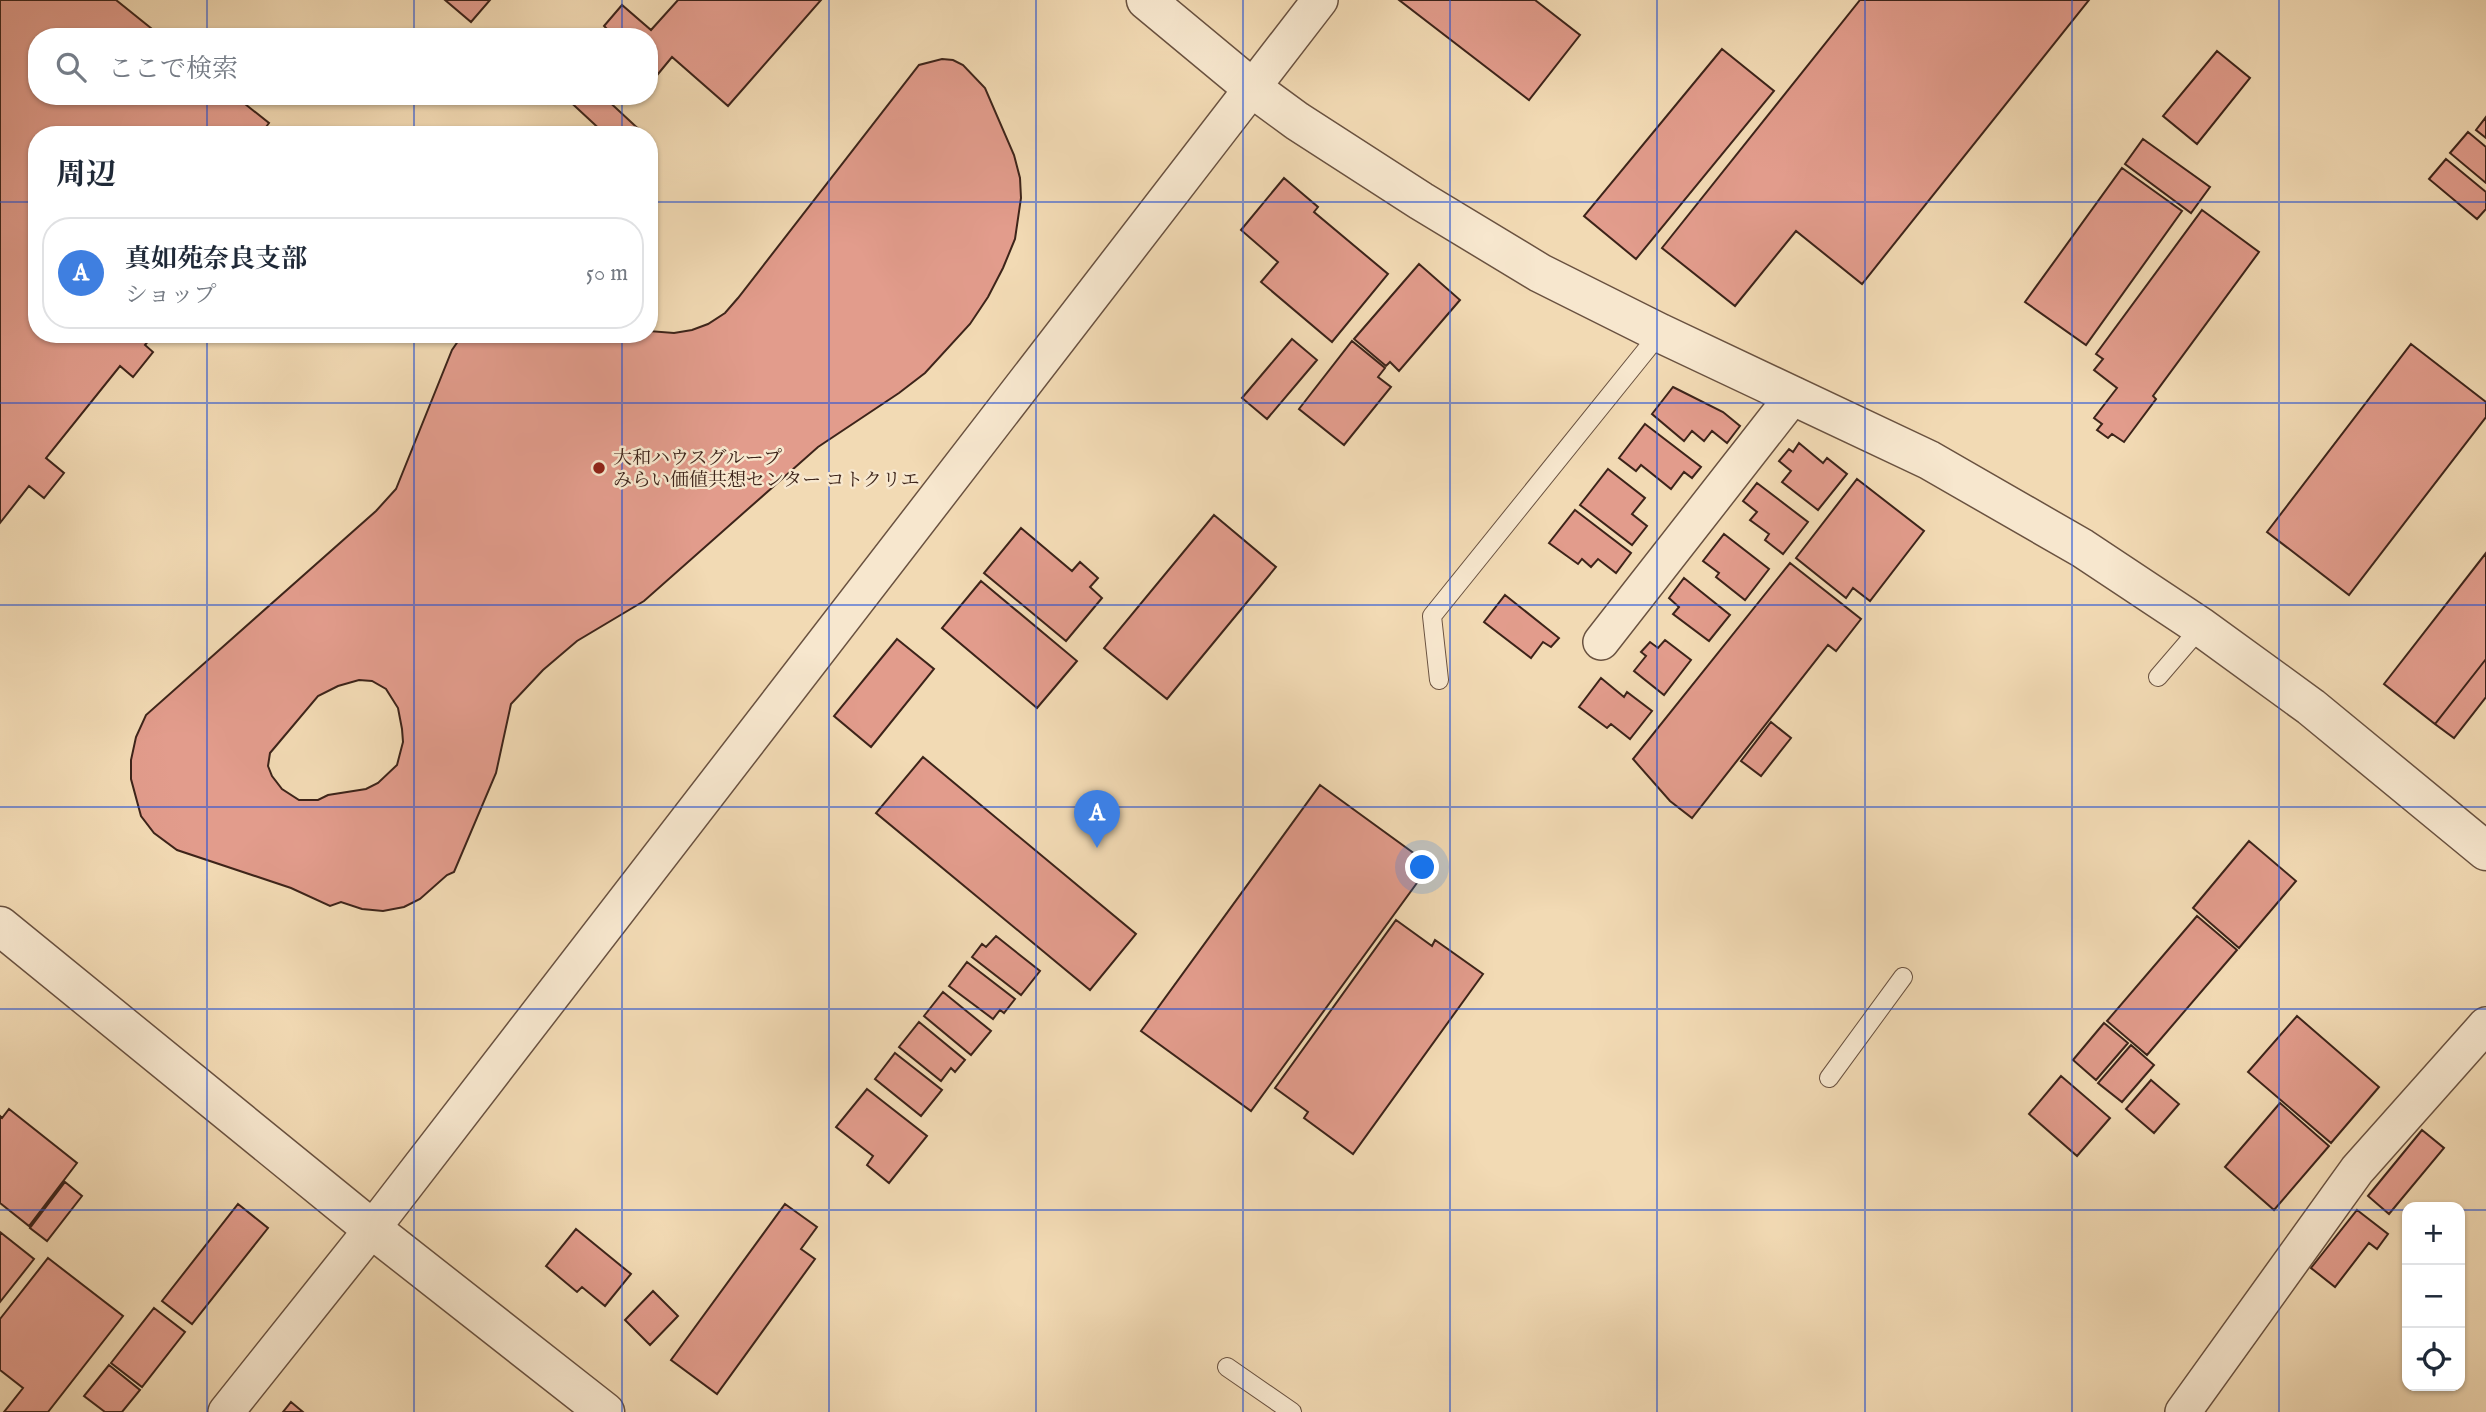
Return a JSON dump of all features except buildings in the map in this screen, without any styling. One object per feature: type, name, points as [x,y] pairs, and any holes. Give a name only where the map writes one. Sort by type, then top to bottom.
[{"type":"street","points":[[1146,0],[1252,88],[1297,121],[1398,187],[1528,266],[1660,333],[1929,460],[2082,548],[2201,627],[2311,707],[2486,850]]},
{"type":"street","points":[[226,1412],[372,1229],[1320,0]]},
{"type":"street","points":[[1601,642],[1794,395]]},
{"type":"street","points":[[0,926],[372,1229],[605,1412]]},
{"type":"street","points":[[2183,1412],[2357,1170],[2486,1025]]},
{"type":"lane","points":[[1439,680],[1432,616],[1660,333]]},
{"type":"lane","points":[[2158,677],[2201,627]]},
{"type":"lane","points":[[1829,1079],[1903,977]]},
{"type":"lane","points":[[1227,1367],[1292,1412]]},
{"type":"place","name":"大和ハウスグループ みらい価値共想センター コトクリエ","points":[[599,468]]},
{"type":"place","name":"真如苑奈良支部","points":[[1097,848]]}]
